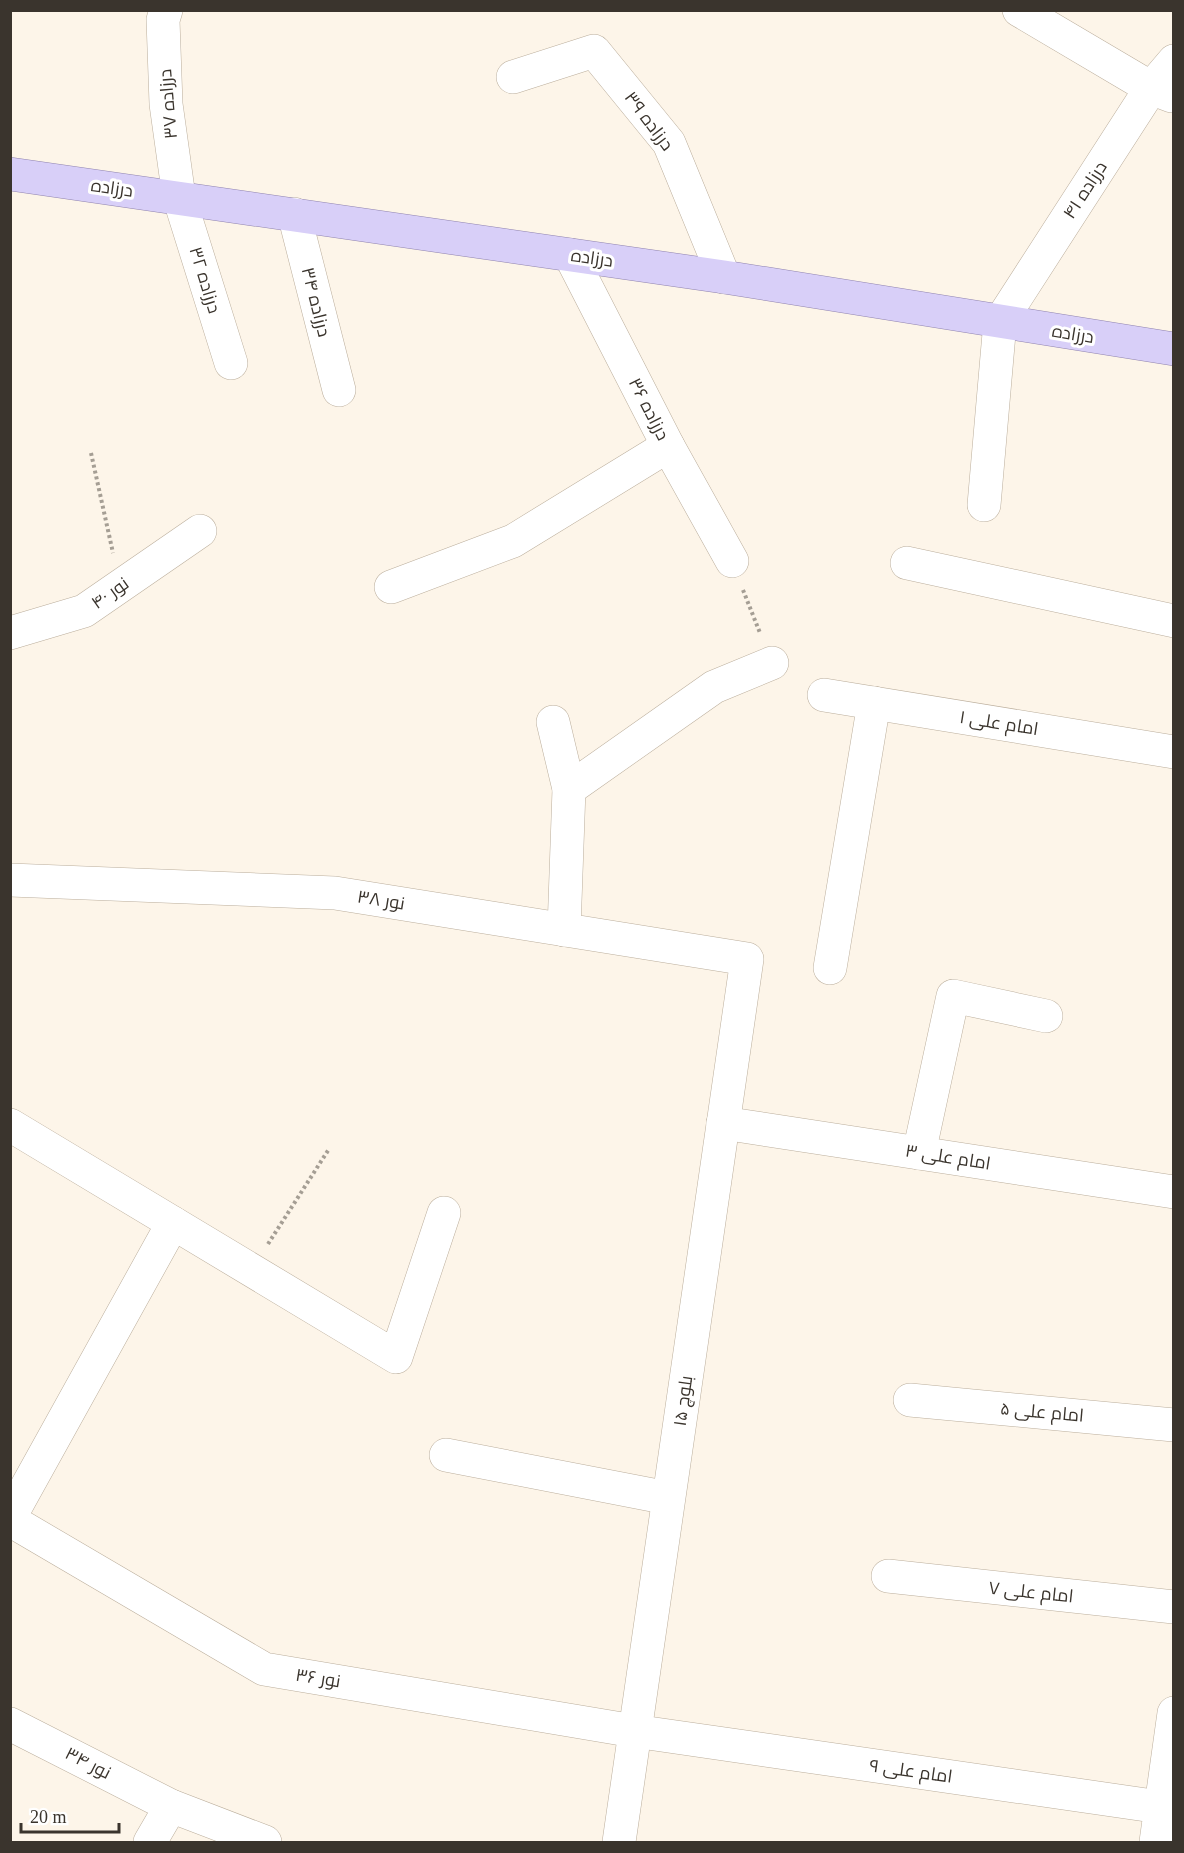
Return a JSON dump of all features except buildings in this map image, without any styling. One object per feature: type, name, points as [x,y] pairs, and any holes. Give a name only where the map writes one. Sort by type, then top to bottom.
[{"type":"main road","name":"درزاده","points":[[10,174],[724,277],[1173,349]]},
{"type":"street","name":"درزاده ۳۷","points":[[166,10],[162,20],[166,104],[180,197]]},
{"type":"street","points":[[1019,10],[1162,92]]},
{"type":"street","name":"درزاده ۳۹","points":[[513,77],[594,51],[669,143],[724,277]]},
{"type":"street","name":"درزاده ۴۱","points":[[999,322],[1162,92],[1173,62]]},
{"type":"street","name":"درزاده ۳۲","points":[[180,197],[231,363]]},
{"type":"street","name":"درزاده ۳۴","points":[[294,214],[339,390]]},
{"type":"street","name":"درزاده ۳۶","points":[[570,255],[668,446],[732,561]]},
{"type":"street","points":[[984,505],[999,322]]},
{"type":"street","points":[[391,587],[513,542],[668,446]]},
{"type":"street","name":"نور ۴۰","points":[[10,633],[84,611],[200,531]]},
{"type":"street","points":[[907,563],[1173,621]]},
{"type":"street","points":[[569,789],[714,687],[772,663]]},
{"type":"street","name":"امام علی ۱","points":[[824,695],[1173,752]]},
{"type":"street","points":[[830,968],[874,703]]},
{"type":"street","points":[[553,722],[569,789],[564,930]]},
{"type":"street","name":"نور ۳۸","points":[[10,880],[335,893],[747,959]]},
{"type":"street","name":"بلوچ ۱۵","points":[[619,1842],[648,1733],[668,1498],[747,959]]},
{"type":"street","points":[[919,1153],[953,996],[1046,1016]]},
{"type":"street","name":"امام علی ۳","points":[[723,1123],[1173,1192]]},
{"type":"street","points":[[10,1125],[396,1357],[444,1213]]},
{"type":"street","points":[[10,1518],[173,1223]]},
{"type":"street","name":"امام علی ۵","points":[[910,1400],[1173,1425]]},
{"type":"street","points":[[446,1455],[668,1498]]},
{"type":"street","name":"نور ۳۶","points":[[10,1518],[264,1669],[648,1733]]},
{"type":"street","name":"امام علی ۷","points":[[888,1576],[1173,1607]]},
{"type":"street","points":[[1156,1842],[1167,1808],[1173,1713]]},
{"type":"street","name":"نور ۳۴","points":[[10,1724],[171,1806],[265,1842]]},
{"type":"street","name":"امام علی ۹","points":[[648,1733],[1167,1808]]},
{"type":"street","points":[[150,1842],[171,1806]]},
{"type":"path","points":[[91,453],[120,586]]},
{"type":"path","points":[[732,561],[772,663]]},
{"type":"path","points":[[252,1270],[329,1149]]}]
